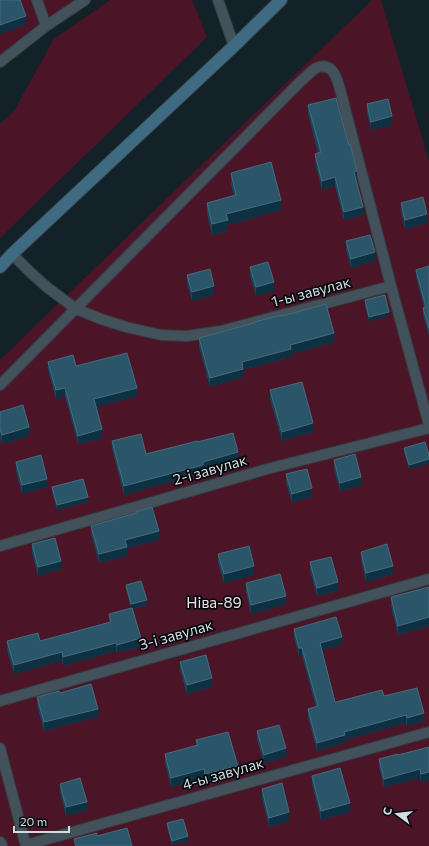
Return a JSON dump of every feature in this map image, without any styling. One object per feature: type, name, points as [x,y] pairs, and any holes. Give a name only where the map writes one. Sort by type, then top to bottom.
[{"type":"street","points":[[0,267],[281,0]]},
{"type":"lane","points":[[37,0],[46,26]]},
{"type":"lane","points":[[0,62],[46,26],[85,0]]},
{"type":"lane","points":[[218,0],[234,46]]},
{"type":"lane","points":[[0,385],[301,81],[316,69],[323,67],[330,69],[335,74],[342,93],[391,286],[429,425]]},
{"type":"lane","name":"1-ы завулак","points":[[12,254],[31,273],[76,308],[126,327],[161,335],[187,336],[221,331],[391,286]]},
{"type":"lane","name":"2-і завулак","points":[[0,546],[267,469],[429,428]]},
{"type":"lane","name":"3-і завулак","points":[[0,701],[429,579]]},
{"type":"lane","name":"4-ы завулак","points":[[26,846],[429,732]]},
{"type":"lane","points":[[0,748],[26,846]]},
{"type":"green space","points":[[0,0],[79,0],[0,65]]},
{"type":"green space","points":[[110,0],[192,0],[207,37],[0,238],[0,124],[14,111],[54,39]]},
{"type":"green space","name":"Ніва-89","points":[[372,0],[381,0],[429,161],[429,846],[0,846],[0,360]]},
{"type":"building","points":[[0,0],[20,0],[26,16],[0,25]]},
{"type":"building","points":[[336,98],[357,171],[354,172],[363,207],[344,212],[335,177],[322,181],[315,154],[321,152],[308,105]]},
{"type":"building","points":[[388,99],[392,116],[371,122],[367,104]]},
{"type":"building","points":[[271,162],[281,200],[226,214],[228,220],[212,224],[207,203],[236,195],[231,173]]},
{"type":"building","points":[[423,197],[427,214],[405,220],[401,203]]},
{"type":"building","points":[[370,235],[375,252],[351,259],[346,241]]},
{"type":"building","points":[[268,262],[274,282],[256,287],[250,267]]},
{"type":"building","points":[[429,266],[429,328],[423,308],[426,307],[416,270]]},
{"type":"building","points":[[210,269],[214,286],[192,292],[187,275]]},
{"type":"building","points":[[385,295],[389,312],[369,317],[365,300]]},
{"type":"building","points":[[326,304],[334,333],[290,345],[291,349],[242,362],[243,369],[210,378],[199,338],[254,322]]},
{"type":"building","points":[[127,353],[137,388],[94,399],[102,429],[78,436],[65,388],[56,390],[48,362],[73,355],[76,366]]},
{"type":"building","points":[[302,382],[313,423],[282,432],[270,390]]},
{"type":"building","points":[[23,405],[29,427],[2,435],[0,429],[0,412]]},
{"type":"building","points":[[233,433],[238,452],[203,462],[203,465],[124,486],[112,441],[141,434],[146,454]]},
{"type":"building","points":[[425,442],[429,459],[409,465],[404,448]]},
{"type":"building","points":[[355,454],[361,477],[340,483],[334,460]]},
{"type":"building","points":[[41,455],[47,479],[22,485],[16,462]]},
{"type":"building","points":[[307,469],[312,488],[292,494],[286,474]]},
{"type":"building","points":[[83,479],[88,497],[57,505],[52,487]]},
{"type":"building","points":[[152,507],[159,531],[125,540],[127,547],[99,554],[91,526]]},
{"type":"building","points":[[55,538],[61,561],[38,567],[32,544]]},
{"type":"building","points":[[387,544],[393,566],[366,573],[361,552]]},
{"type":"building","points":[[249,546],[254,566],[224,574],[218,554]]},
{"type":"building","points":[[331,557],[338,582],[317,588],[310,562]]},
{"type":"building","points":[[280,574],[286,596],[251,605],[246,583]]},
{"type":"building","points":[[141,581],[147,600],[131,604],[126,585]]},
{"type":"building","points":[[429,587],[429,617],[398,626],[391,597]]},
{"type":"building","points":[[132,608],[141,638],[63,657],[62,652],[14,665],[7,641],[38,633],[40,641],[111,622],[109,614]]},
{"type":"building","points":[[336,617],[342,637],[320,643],[335,702],[382,690],[384,696],[417,688],[424,713],[407,718],[406,715],[344,732],[345,735],[317,743],[308,709],[318,706],[302,648],[299,648],[294,629]]},
{"type":"building","points":[[206,655],[212,678],[187,685],[180,662]]},
{"type":"building","points":[[91,684],[98,709],[44,722],[37,697],[59,691],[60,693]]},
{"type":"building","points":[[279,725],[286,748],[264,755],[257,731]]},
{"type":"building","points":[[228,732],[238,766],[205,774],[204,769],[171,778],[165,754],[198,745],[196,740]]},
{"type":"building","points":[[429,747],[429,772],[421,774],[420,769],[384,779],[379,759]]},
{"type":"building","points":[[340,768],[350,803],[321,811],[312,776]]},
{"type":"building","points":[[80,778],[87,802],[66,807],[60,784]]},
{"type":"building","points":[[282,783],[289,812],[269,818],[262,789]]},
{"type":"building","points":[[183,819],[188,836],[172,841],[167,823]]},
{"type":"building","points":[[127,828],[132,846],[76,846],[74,839],[97,833],[97,836]]}]
